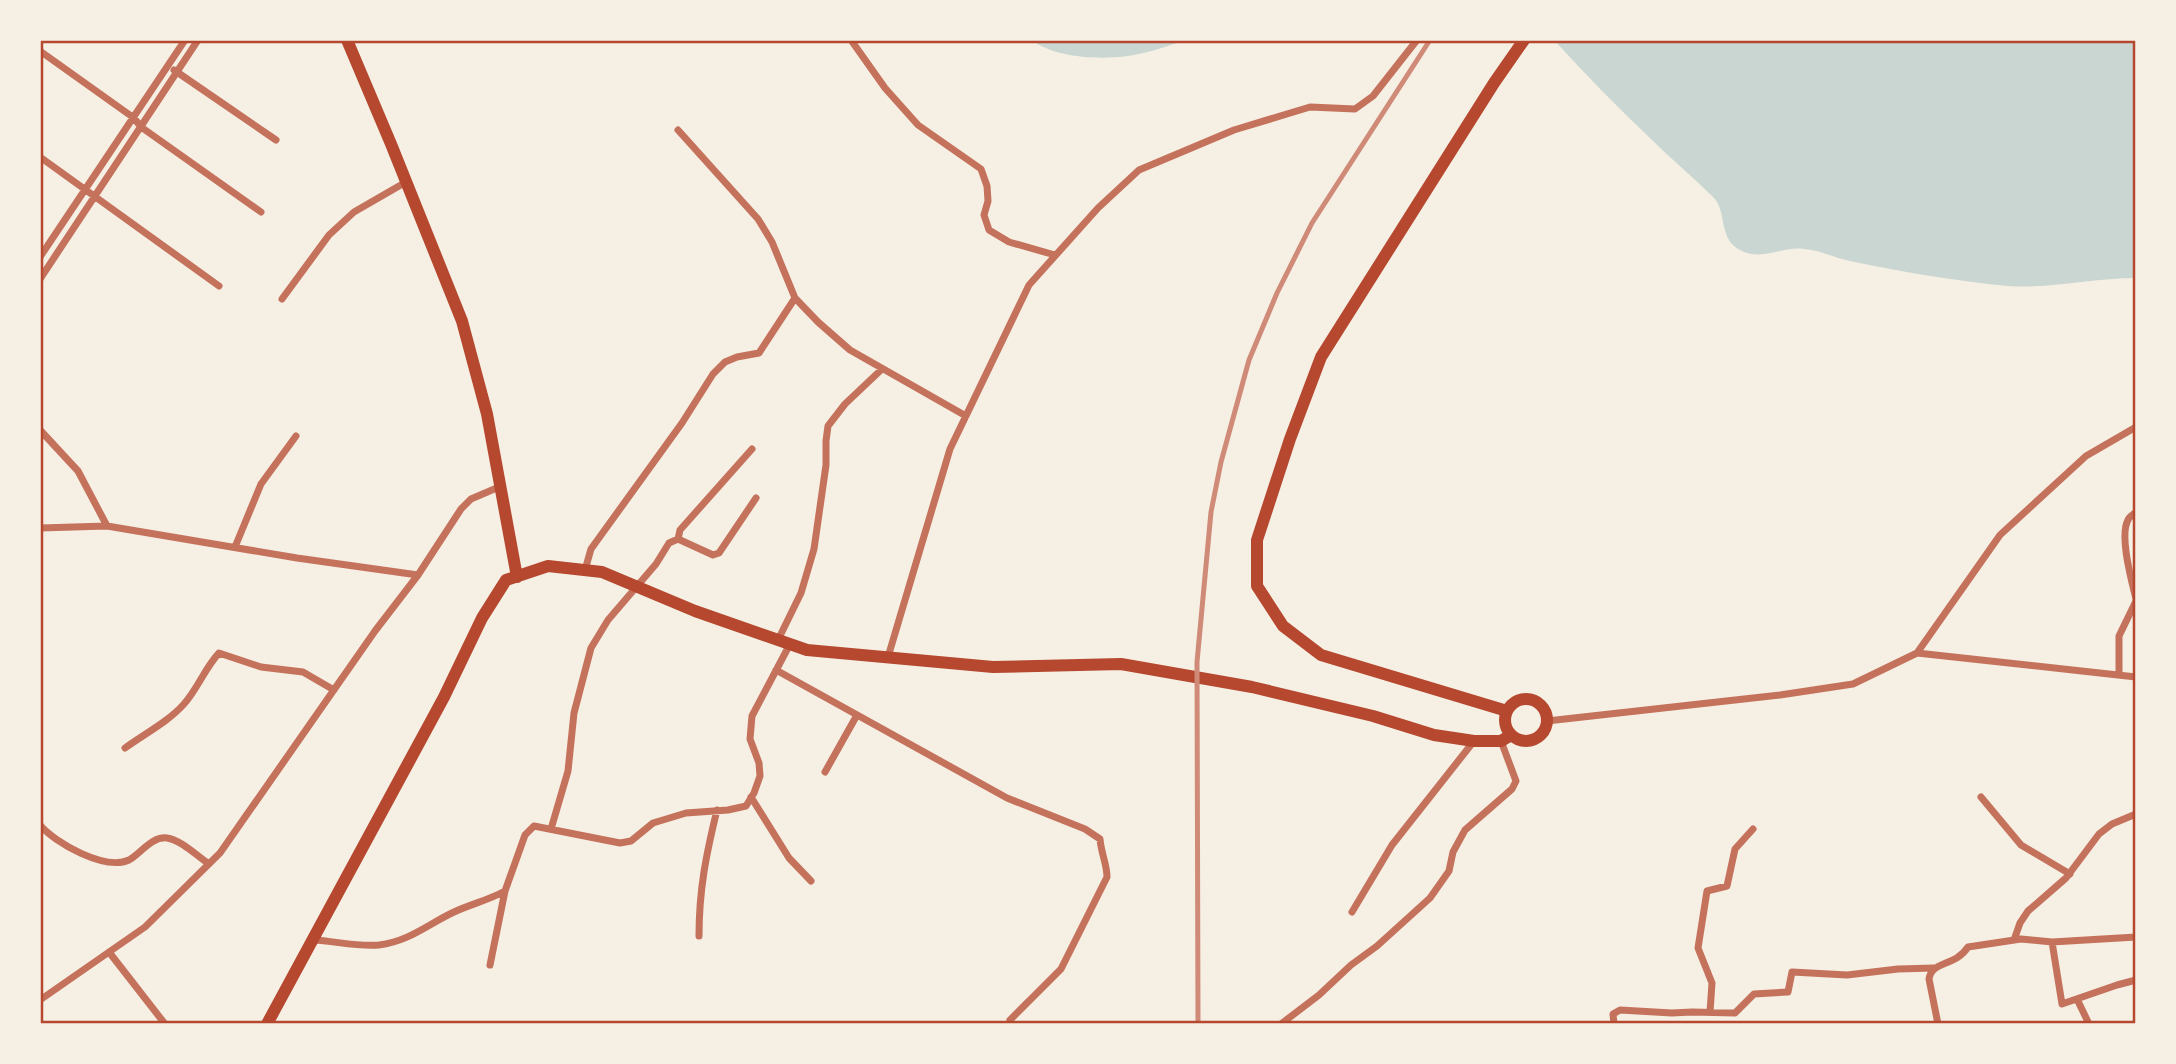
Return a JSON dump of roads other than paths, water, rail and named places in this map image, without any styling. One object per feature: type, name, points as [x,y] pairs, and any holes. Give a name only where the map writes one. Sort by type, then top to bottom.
[{"type":"main road","points":[[346,40],[461,321],[487,414],[517,577]]},
{"type":"main road","points":[[1507,711],[1321,655],[1283,626],[1257,586],[1256,540],[1321,357],[1524,40]]},
{"type":"main road","points":[[267,1024],[444,697],[482,618],[506,580],[548,566],[602,572],[695,611],[807,650],[993,667],[1098,664],[1132,666],[1252,687],[1373,716],[1434,735],[1474,741],[1506,738],[1524,741],[1537,738],[1547,721],[1542,705],[1527,698],[1511,704],[1505,719],[1506,738]]},
{"type":"street","points":[[40,257],[184,40]]},
{"type":"street","points":[[40,279],[198,40]]},
{"type":"street","points":[[851,40],[885,88],[918,125],[981,169],[987,186],[988,201],[984,215],[989,230],[1009,242],[1055,255]]},
{"type":"street","points":[[887,657],[950,449],[1029,285],[1098,208],[1139,170],[1234,130],[1310,107],[1355,109],[1373,96],[1417,40]]},
{"type":"street","points":[[40,51],[261,212]]},
{"type":"street","points":[[168,66],[276,140]]},
{"type":"street","points":[[678,130],[758,219],[772,242],[795,298],[818,322],[850,350],[966,416]]},
{"type":"street","points":[[40,157],[219,286]]},
{"type":"street","points":[[282,299],[329,235],[354,212],[406,182]]},
{"type":"street","points":[[584,570],[592,549],[682,423],[713,374],[725,362],[759,353],[795,298]]},
{"type":"street","points":[[490,965],[505,891],[525,835],[534,826],[620,844],[631,841],[653,823],[686,813],[746,806],[760,776],[759,763],[750,739],[751,716],[776,670],[814,549],[828,426],[845,404],[881,369]]},
{"type":"street","points":[[1547,721],[1853,684],[1917,653],[2000,535],[2086,456],[2136,427]]},
{"type":"street","points":[[40,430],[78,471],[107,526]]},
{"type":"street","points":[[235,547],[261,484],[296,436]]},
{"type":"street","points":[[678,539],[680,530],[752,449]]},
{"type":"street","points":[[40,1000],[145,927],[220,853],[418,575],[461,509],[471,499],[499,486]]},
{"type":"street","points":[[551,829],[568,771],[574,713],[591,648],[608,620],[656,564],[669,543],[678,539],[702,552],[713,555],[719,553],[756,498]]},
{"type":"street","points":[[2119,675],[2119,636],[2136,600],[2125,541],[2127,521],[2136,512]]},
{"type":"street","points":[[40,528],[107,526],[418,575]]},
{"type":"street","points":[[125,748],[176,712],[219,653],[261,667],[303,672],[334,690]]},
{"type":"street","points":[[1917,653],[2136,677]]},
{"type":"street","points":[[776,670],[1007,798],[1085,829],[1100,839],[1107,877],[1061,969],[1010,1020]]},
{"type":"street","points":[[825,772],[857,715]]},
{"type":"street","points":[[1281,1024],[1320,995],[1430,898],[1449,871],[1453,852],[1465,830],[1512,789],[1516,781],[1506,738]]},
{"type":"street","points":[[1352,912],[1392,845],[1474,741]]},
{"type":"street","points":[[751,797],[789,858],[811,881]]},
{"type":"street","points":[[1981,797],[2021,845],[2070,874]]},
{"type":"street","points":[[699,936],[703,870],[717,810]]},
{"type":"street","points":[[2014,940],[2028,911],[2070,874],[2099,834],[2112,824],[2136,814]]},
{"type":"street","points":[[40,825],[56,839],[88,857],[116,862],[127,861],[150,844],[168,838],[183,845],[209,864]]},
{"type":"street","points":[[1710,1012],[1712,983],[1698,948],[1707,891],[1727,886],[1735,849],[1754,828]]},
{"type":"street","points":[[313,940],[380,945],[429,928],[451,913],[505,891]]},
{"type":"street","points":[[1614,1024],[1613,1014],[1620,1010],[1735,1013],[1754,994],[1788,992],[1792,972],[1847,975],[1934,968],[1959,959],[1968,947],[2021,939],[2052,942],[2136,937]]},
{"type":"street","points":[[2052,942],[2062,1004],[2136,980]]},
{"type":"street","points":[[109,952],[165,1024]]},
{"type":"street","points":[[1934,968],[1929,979],[1938,1024]]},
{"type":"street","points":[[2077,999],[2089,1024]]},
{"type":"railway","points":[[1198,1024],[1197,662],[1211,512],[1221,462],[1249,360],[1277,293],[1312,223],[1430,40]]}]
